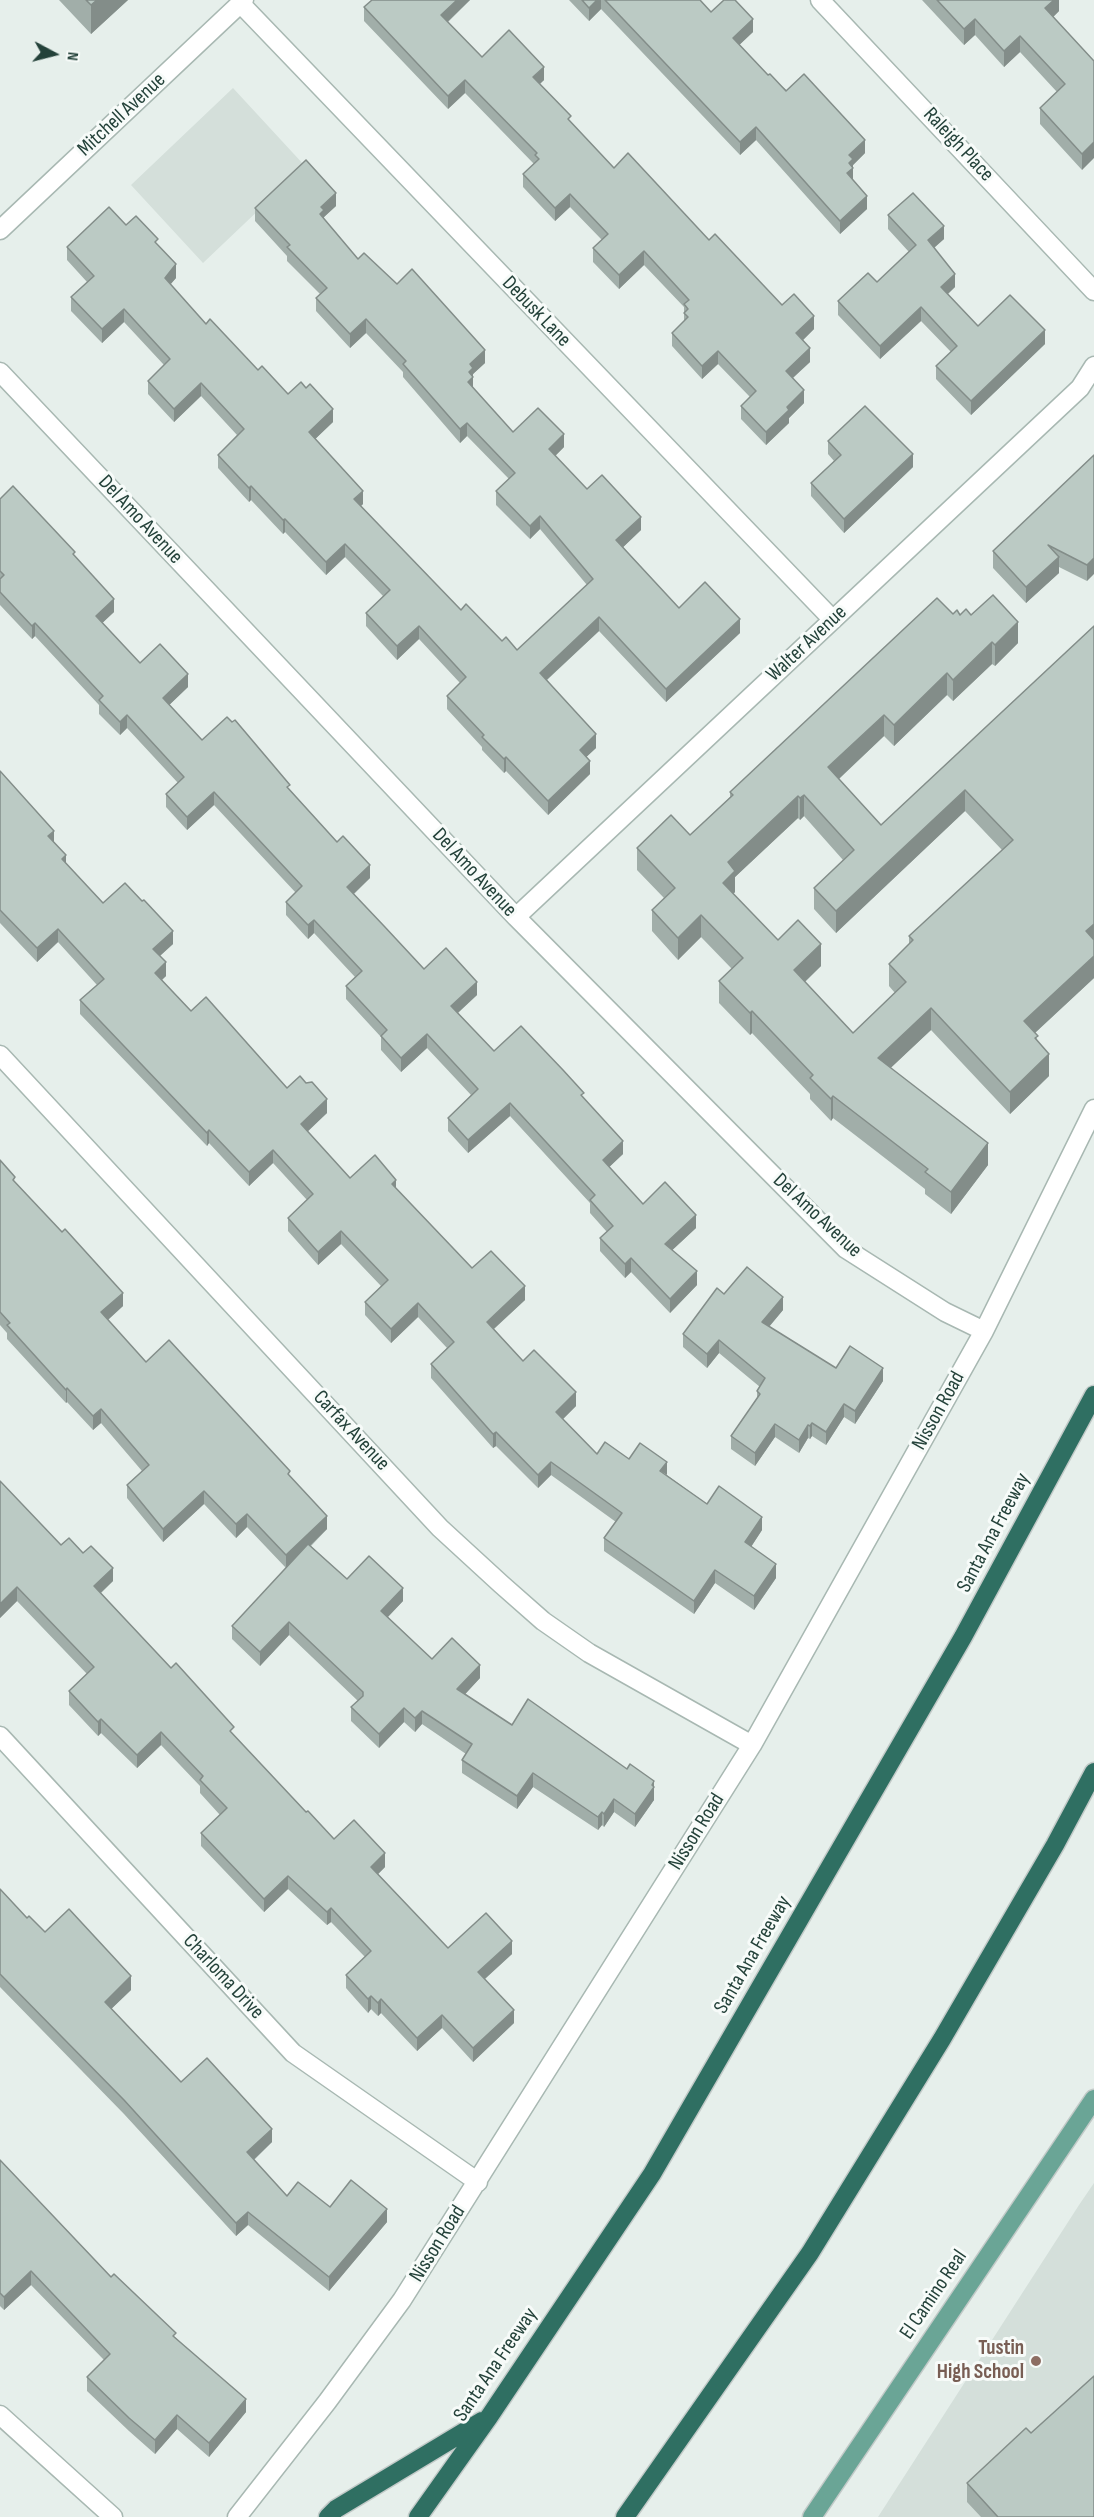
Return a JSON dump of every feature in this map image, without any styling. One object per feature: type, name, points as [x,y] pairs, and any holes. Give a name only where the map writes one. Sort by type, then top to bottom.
[{"type":"highway","name":"Santa Ana Freeway","points":[[418,2517],[489,2417],[652,2174],[963,1637],[1094,1395]]},
{"type":"highway","points":[[626,2517],[810,2253],[942,2039],[1055,1845],[1094,1772]]},
{"type":"highway","points":[[328,2517],[336,2509],[489,2417]]},
{"type":"main road","name":"El Camino Real","points":[[812,2517],[1094,2099]]},
{"type":"street","name":"Raleigh Place","points":[[820,0],[1094,291]]},
{"type":"street","name":"Mitchell Avenue","points":[[0,230],[242,2]]},
{"type":"street","name":"Debusk Lane","points":[[242,2],[832,620]]},
{"type":"street","name":"Walter Avenue","points":[[516,917],[1080,388],[1094,366]]},
{"type":"street","name":"Del Amo Avenue","points":[[0,372],[516,917],[846,1249],[945,1312],[984,1331]]},
{"type":"street","name":"Carfax Avenue","points":[[0,1055],[441,1528],[501,1584],[543,1621],[589,1653],[752,1745]]},
{"type":"street","name":"Nisson Road","points":[[237,2517],[307,2429],[402,2300],[752,1745],[984,1331],[1094,1108]]},
{"type":"street","name":"Charloma Drive","points":[[0,1736],[293,2053],[478,2182]]},
{"type":"street","points":[[0,2415],[113,2517]]},
{"type":"shaded area","points":[[233,88],[305,166],[203,263],[131,185]]},
{"type":"shaded area","name":"Tustin High School","points":[[1094,2183],[1094,2517],[878,2517],[1079,2205]]},
{"type":"building","points":[[86,0],[97,0],[91,5]]},
{"type":"building","points":[[372,0],[457,0],[441,15],[482,57],[509,30],[544,67],[533,77],[571,116],[568,119],[614,168],[628,153],[709,240],[715,234],[782,305],[794,294],[814,316],[796,333],[810,348],[786,371],[804,390],[787,407],[789,410],[766,432],[741,406],[756,391],[718,351],[702,366],[672,333],[688,317],[684,313],[688,309],[684,304],[689,300],[644,251],[619,275],[593,248],[608,234],[570,194],[555,208],[523,174],[539,159],[535,155],[537,153],[465,80],[448,96],[364,7]]},
{"type":"building","points":[[582,0],[597,0],[589,8]]},
{"type":"building","points":[[605,0],[700,0],[711,12],[724,0],[735,0],[753,19],[733,38],[786,91],[804,74],[865,140],[849,155],[853,159],[849,163],[853,168],[847,173],[867,196],[840,221],[756,127],[740,142]]},
{"type":"building","points":[[937,0],[1054,0],[1045,8],[1094,61],[1094,142],[1082,154],[1040,108],[1065,84],[1020,36],[1004,51],[975,19],[964,29]]},
{"type":"building","points":[[306,160],[336,193],[321,207],[324,210],[320,214],[358,259],[364,253],[397,284],[412,269],[485,350],[470,364],[473,368],[469,372],[473,377],[468,382],[513,432],[538,408],[564,434],[549,449],[587,489],[602,475],[641,517],[616,540],[679,608],[705,582],[740,619],[666,689],[599,617],[540,673],[596,734],[580,750],[590,761],[548,801],[506,757],[504,759],[482,737],[484,735],[447,696],[466,677],[419,626],[397,646],[366,613],[390,590],[345,544],[326,562],[218,455],[244,429],[201,383],[174,409],[148,381],[170,359],[124,309],[102,329],[71,297],[94,276],[67,247],[109,207],[126,225],[136,216],[158,239],[155,242],[176,264],[165,278],[206,324],[210,319],[258,370],[262,366],[288,394],[301,382],[306,388],[310,384],[333,409],[309,432],[363,491],[354,499],[461,610],[466,604],[502,641],[506,637],[517,650],[593,579],[540,516],[530,526],[496,491],[515,473],[467,423],[460,429],[403,364],[406,361],[366,319],[350,334],[316,298],[327,288],[287,247],[290,245],[255,208]]},
{"type":"building","points":[[913,193],[944,226],[928,240],[955,274],[941,287],[978,326],[1010,295],[1045,330],[971,401],[936,366],[957,346],[921,307],[880,346],[838,301],[868,273],[877,282],[916,245],[888,215]]},
{"type":"building","points":[[865,406],[913,454],[844,519],[811,483],[841,455],[828,441]]},
{"type":"building","points":[[1094,455],[1094,558],[1087,565],[1048,545],[1059,557],[1026,587],[993,551]]},
{"type":"building","points":[[13,486],[75,552],[73,554],[114,599],[96,616],[140,663],[160,644],[188,674],[163,698],[202,740],[227,717],[232,722],[235,720],[290,785],[287,787],[337,842],[343,836],[370,865],[347,887],[424,969],[446,948],[477,982],[451,1006],[494,1051],[521,1026],[584,1093],[581,1095],[623,1141],[603,1160],[643,1204],[665,1182],[696,1215],[665,1244],[697,1271],[670,1299],[631,1258],[625,1264],[600,1238],[613,1226],[590,1200],[595,1195],[510,1103],[468,1140],[448,1118],[478,1089],[427,1034],[401,1058],[381,1036],[387,1030],[346,986],[362,971],[314,920],[308,925],[286,902],[302,886],[214,792],[187,817],[166,794],[184,777],[127,715],[120,722],[99,700],[103,696],[35,623],[32,626],[0,592],[0,579],[4,575],[0,571],[0,499]]},
{"type":"building","points":[[993,595],[1018,622],[995,645],[992,642],[953,680],[947,673],[894,725],[884,715],[828,767],[881,825],[1094,626],[1094,924],[1086,931],[1094,940],[1094,956],[1024,1021],[1038,1036],[1035,1038],[1049,1054],[1010,1092],[931,1008],[878,1058],[988,1143],[951,1192],[925,1172],[928,1169],[833,1096],[831,1099],[810,1078],[813,1075],[752,1011],[750,1013],[719,981],[743,958],[701,915],[678,938],[652,910],[675,888],[637,848],[671,815],[690,835],[733,795],[730,792],[937,598],[953,614],[957,610],[960,615],[966,609],[971,615]],"holes":[[[965,790],[1013,840],[909,936],[913,940],[889,964],[906,982],[853,1033],[794,970],[821,944],[798,920],[778,940],[723,883],[735,871],[728,862],[798,796],[800,798],[804,795],[854,850],[814,888],[836,911]]]},
{"type":"building","points":[[0,771],[54,831],[48,836],[66,855],[62,859],[103,903],[125,883],[173,931],[153,949],[166,962],[155,973],[191,1011],[206,997],[287,1088],[300,1076],[306,1083],[312,1082],[327,1099],[301,1124],[350,1178],[375,1155],[396,1180],[392,1184],[472,1268],[491,1251],[525,1286],[487,1322],[523,1361],[534,1350],[576,1392],[556,1412],[597,1454],[605,1442],[629,1459],[640,1443],[667,1462],[660,1471],[707,1504],[719,1486],[762,1517],[745,1542],[776,1564],[754,1596],[715,1570],[694,1601],[604,1538],[622,1513],[551,1462],[538,1475],[496,1432],[493,1434],[431,1364],[454,1342],[418,1303],[391,1329],[365,1302],[388,1280],[341,1231],[318,1252],[288,1218],[313,1194],[273,1150],[249,1172],[209,1130],[207,1133],[80,1000],[104,979],[58,929],[37,948],[0,910]]},
{"type":"building","points":[[0,1160],[15,1177],[13,1180],[62,1232],[65,1229],[123,1293],[101,1312],[146,1362],[169,1340],[290,1471],[288,1474],[327,1516],[286,1555],[247,1514],[236,1524],[204,1491],[163,1529],[127,1485],[149,1465],[101,1409],[93,1416],[7,1325],[10,1323],[0,1312]]},
{"type":"building","points":[[747,1267],[783,1297],[762,1322],[836,1368],[850,1346],[883,1368],[855,1411],[844,1404],[826,1432],[812,1423],[808,1425],[799,1440],[775,1424],[755,1453],[731,1436],[760,1394],[757,1391],[765,1378],[719,1340],[707,1354],[683,1334],[717,1288],[724,1294]]},
{"type":"building","points":[[0,1481],[61,1545],[69,1538],[83,1553],[91,1546],[113,1568],[94,1586],[171,1668],[176,1663],[234,1727],[230,1731],[334,1839],[354,1820],[385,1853],[371,1867],[448,1948],[486,1913],[512,1941],[478,1972],[514,2010],[473,2048],[442,2015],[417,2038],[381,1999],[378,2003],[371,1996],[368,1999],[346,1975],[371,1951],[331,1908],[327,1912],[288,1876],[264,1899],[201,1833],[227,1808],[200,1780],[203,1776],[161,1732],[137,1755],[101,1719],[98,1722],[69,1691],[94,1667],[17,1587],[0,1604]]},
{"type":"building","points":[[308,1544],[347,1579],[369,1556],[403,1588],[381,1611],[432,1659],[452,1638],[480,1665],[457,1689],[512,1725],[528,1699],[627,1769],[630,1764],[654,1781],[652,1785],[654,1787],[635,1814],[614,1799],[604,1814],[602,1812],[598,1817],[533,1773],[517,1796],[462,1760],[472,1744],[422,1711],[415,1718],[404,1708],[379,1734],[351,1707],[363,1696],[363,1692],[289,1622],[260,1652],[232,1626]]},
{"type":"building","points":[[0,1889],[27,1918],[29,1916],[45,1932],[69,1909],[131,1976],[105,2002],[181,2082],[207,2058],[272,2129],[247,2152],[287,2196],[298,2182],[330,2207],[351,2180],[387,2209],[329,2277],[248,2212],[236,2223],[124,2100],[0,1974]]},
{"type":"building","points":[[0,2160],[111,2277],[114,2274],[176,2333],[173,2336],[246,2399],[209,2443],[177,2415],[155,2440],[129,2418],[87,2377],[110,2354],[31,2271],[4,2297],[0,2293]]},
{"type":"building","points":[[1094,2376],[1094,2517],[998,2517],[967,2483],[1026,2428],[1031,2433]]},
{"type":"place","name":"Tustin High School","points":[[1036,2361]]}]
